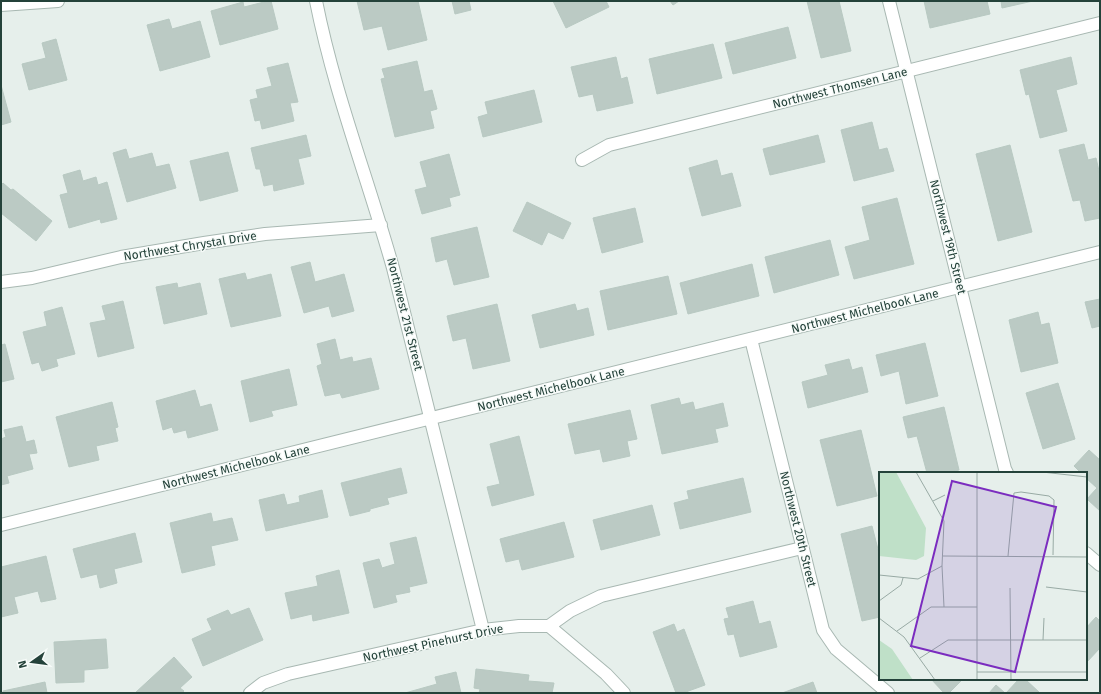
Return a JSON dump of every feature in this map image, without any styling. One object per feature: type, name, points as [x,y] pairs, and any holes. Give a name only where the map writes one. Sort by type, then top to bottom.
[{"type":"street","points":[[1,5],[58,1]]},
{"type":"street","name":"Northwest 21st Street","points":[[316,1],[344,113],[381,225],[393,268],[483,630]]},
{"type":"street","name":"Northwest 19th Street","points":[[889,1],[1006,472]]},
{"type":"street","name":"Northwest Thomsen Lane","points":[[582,160],[609,145],[1100,23]]},
{"type":"street","name":"Northwest Chrystal Drive","points":[[1,282],[32,278],[121,257],[204,243],[265,234],[381,225]]},
{"type":"street","name":"Northwest Michelbook Lane","points":[[1,525],[1100,252]]},
{"type":"street","name":"Northwest 20th Street","points":[[751,339],[802,548],[824,630],[836,649],[888,693]]},
{"type":"street","points":[[624,693],[606,674],[549,626],[570,611],[601,596],[802,548]]},
{"type":"street","points":[[1087,554],[1100,565]]},
{"type":"street","name":"Northwest Pinehurst Drive","points":[[250,693],[263,683],[288,674],[483,630],[519,626],[549,626]]},
{"type":"building","points":[[271,1],[278,29],[220,45],[211,11],[243,2],[244,7]]},
{"type":"building","points":[[357,1],[418,1],[427,40],[388,50],[382,26],[364,30]]},
{"type":"building","points":[[452,1],[469,1],[471,10],[455,14]]},
{"type":"building","points":[[553,1],[606,1],[609,7],[566,28]]},
{"type":"building","points":[[670,1],[679,1],[673,5]]},
{"type":"building","points":[[807,1],[839,1],[851,51],[821,58]]},
{"type":"building","points":[[924,1],[987,1],[990,14],[930,28]]},
{"type":"building","points":[[1001,1],[1033,1],[1002,8]]},
{"type":"building","points":[[169,19],[172,29],[200,21],[210,57],[160,71],[147,25]]},
{"type":"building","points":[[788,27],[796,58],[733,74],[725,43]]},
{"type":"building","points":[[56,39],[67,80],[29,90],[22,64],[46,58],[42,43]]},
{"type":"building","points":[[713,44],[722,78],[657,94],[649,59]]},
{"type":"building","points":[[616,57],[621,79],[627,77],[633,103],[597,111],[593,94],[579,97],[571,67]]},
{"type":"building","points":[[1071,57],[1077,84],[1056,90],[1067,131],[1040,138],[1029,94],[1026,95],[1020,70]]},
{"type":"building","points":[[417,61],[424,92],[432,90],[437,109],[430,111],[434,128],[395,137],[381,79],[385,78],[382,69]]},
{"type":"building","points":[[288,63],[298,102],[290,103],[294,121],[262,129],[260,120],[255,121],[250,100],[258,98],[256,90],[272,86],[267,68]]},
{"type":"building","points":[[1,85],[11,122],[1,125]]},
{"type":"building","points":[[534,90],[542,122],[483,137],[478,117],[488,114],[485,102]]},
{"type":"building","points":[[872,122],[879,150],[887,148],[894,171],[854,181],[841,130]]},
{"type":"building","points":[[306,135],[311,156],[298,159],[304,184],[274,191],[273,184],[264,186],[260,169],[256,169],[251,148]]},
{"type":"building","points":[[818,135],[825,162],[770,175],[763,149]]},
{"type":"building","points":[[1084,144],[1088,160],[1096,158],[1100,175],[1100,218],[1085,221],[1080,200],[1073,201],[1059,150]]},
{"type":"building","points":[[1010,145],[1032,232],[998,241],[976,154]]},
{"type":"building","points":[[126,149],[129,159],[152,153],[156,167],[169,164],[176,188],[127,202],[113,153]]},
{"type":"building","points":[[228,152],[238,191],[200,201],[190,161]]},
{"type":"building","points":[[449,154],[460,195],[449,198],[451,206],[422,214],[415,190],[427,187],[420,162]]},
{"type":"building","points":[[717,160],[721,176],[732,173],[741,206],[702,216],[689,168]]},
{"type":"building","points":[[80,170],[83,181],[96,177],[98,185],[107,182],[117,219],[101,223],[100,219],[69,228],[60,195],[68,193],[63,175]]},
{"type":"building","points":[[3,183],[11,190],[13,189],[52,221],[36,241],[1,213],[1,185]]},
{"type":"building","points":[[897,198],[914,264],[854,279],[845,247],[870,240],[862,207]]},
{"type":"building","points":[[527,202],[571,223],[563,239],[548,232],[542,245],[513,231]]},
{"type":"building","points":[[635,208],[643,242],[602,253],[593,218]]},
{"type":"building","points":[[477,227],[489,277],[454,285],[447,259],[436,262],[431,238]]},
{"type":"building","points":[[830,240],[839,275],[774,293],[765,257]]},
{"type":"building","points":[[310,262],[315,282],[344,274],[354,311],[332,317],[329,306],[304,313],[291,267]]},
{"type":"building","points":[[752,264],[759,296],[688,314],[680,283]]},
{"type":"building","points":[[245,273],[247,280],[271,274],[281,316],[231,327],[219,279]]},
{"type":"building","points":[[668,276],[677,314],[608,330],[600,291]]},
{"type":"building","points":[[177,283],[178,288],[200,283],[207,314],[164,324],[156,287]]},
{"type":"building","points":[[1100,299],[1100,326],[1092,328],[1085,302]]},
{"type":"building","points":[[123,301],[134,348],[98,357],[90,323],[106,320],[102,306]]},
{"type":"building","points":[[497,304],[510,361],[473,369],[466,338],[453,341],[447,316]]},
{"type":"building","points":[[575,304],[577,311],[588,308],[594,335],[540,348],[532,315]]},
{"type":"building","points":[[62,307],[75,354],[56,359],[58,366],[42,371],[39,362],[32,364],[23,332],[47,326],[44,312]]},
{"type":"building","points":[[1038,312],[1041,325],[1049,323],[1058,363],[1021,372],[1009,320]]},
{"type":"building","points":[[335,339],[340,360],[352,357],[353,362],[371,358],[379,389],[342,398],[340,393],[325,396],[317,366],[322,364],[317,344]]},
{"type":"building","points":[[925,343],[938,396],[906,404],[899,371],[881,376],[876,355]]},
{"type":"building","points":[[5,344],[14,379],[1,382],[1,345]]},
{"type":"building","points":[[849,359],[852,370],[862,367],[868,392],[808,408],[802,382],[828,375],[825,365]]},
{"type":"building","points":[[289,369],[297,405],[271,411],[273,416],[250,422],[241,381]]},
{"type":"building","points":[[1058,383],[1075,439],[1043,449],[1026,393]]},
{"type":"building","points":[[195,390],[200,407],[211,404],[218,430],[188,438],[186,430],[174,433],[172,427],[163,430],[156,401]]},
{"type":"building","points":[[679,398],[681,405],[693,402],[695,410],[723,403],[728,426],[715,429],[718,442],[662,454],[651,405]]},
{"type":"building","points":[[112,402],[118,427],[115,428],[118,441],[96,446],[99,460],[69,467],[56,417]]},
{"type":"building","points":[[944,407],[959,470],[951,472],[927,472],[917,436],[908,438],[903,417]]},
{"type":"building","points":[[630,410],[637,439],[627,441],[630,456],[603,462],[600,449],[575,454],[568,424]]},
{"type":"building","points":[[22,426],[26,442],[34,440],[37,453],[29,454],[33,469],[7,476],[9,483],[1,485],[1,439],[6,437],[4,430]]},
{"type":"building","points":[[861,430],[877,496],[837,506],[820,440]]},
{"type":"building","points":[[519,436],[534,495],[492,506],[487,487],[500,484],[490,444]]},
{"type":"building","points":[[1089,450],[1100,460],[1100,511],[1087,499],[1097,488],[1087,479],[1087,472],[1080,472],[1074,466]]},
{"type":"building","points":[[401,468],[407,493],[387,498],[389,504],[350,516],[341,483]]},
{"type":"building","points":[[743,478],[751,512],[680,529],[674,503],[689,499],[687,491]]},
{"type":"building","points":[[322,490],[328,517],[266,531],[259,500],[284,494],[287,505],[300,502],[299,496]]},
{"type":"building","points":[[652,505],[660,535],[601,550],[593,520]]},
{"type":"building","points":[[211,513],[213,522],[232,518],[238,540],[211,546],[215,565],[182,573],[170,523]]},
{"type":"building","points":[[564,522],[574,557],[522,570],[519,559],[506,562],[500,539]]},
{"type":"building","points":[[872,526],[879,553],[879,617],[862,621],[841,534]]},
{"type":"building","points":[[135,533],[142,562],[114,569],[117,583],[100,588],[97,574],[81,578],[73,549]]},
{"type":"building","points":[[416,537],[427,583],[409,587],[410,592],[395,595],[397,602],[374,608],[363,563],[379,559],[382,568],[395,564],[390,543]]},
{"type":"building","points":[[46,556],[56,599],[41,602],[38,591],[14,597],[18,613],[1,617],[1,567]]},
{"type":"building","points":[[339,570],[349,613],[313,621],[312,614],[291,619],[285,593],[318,586],[316,576]]},
{"type":"building","points":[[753,601],[759,624],[770,621],[777,647],[740,657],[734,634],[728,635],[724,619],[729,618],[726,608]]},
{"type":"building","points":[[249,608],[263,640],[203,666],[192,639],[212,630],[207,619],[228,610],[231,615]]},
{"type":"building","points":[[1096,617],[1100,621],[1100,648],[1087,662],[1087,627]]},
{"type":"building","points":[[674,624],[677,632],[684,629],[705,685],[683,693],[676,693],[653,632]]},
{"type":"building","points":[[106,639],[108,668],[84,670],[84,682],[56,683],[54,642]]},
{"type":"building","points":[[174,657],[192,677],[180,688],[184,691],[182,693],[135,693]]},
{"type":"building","points":[[476,669],[529,675],[528,681],[554,683],[552,693],[479,693],[480,689],[474,688]]},
{"type":"building","points":[[456,672],[461,693],[405,693],[437,684],[435,677]]},
{"type":"building","points":[[932,680],[962,680],[949,693],[944,693]]},
{"type":"building","points":[[1018,680],[1026,680],[1040,693],[1006,693]]},
{"type":"building","points":[[45,682],[47,693],[3,693],[3,691]]},
{"type":"building","points":[[813,682],[817,693],[782,693]]},
{"type":"building","points":[[996,685],[1005,693],[989,693]]}]
